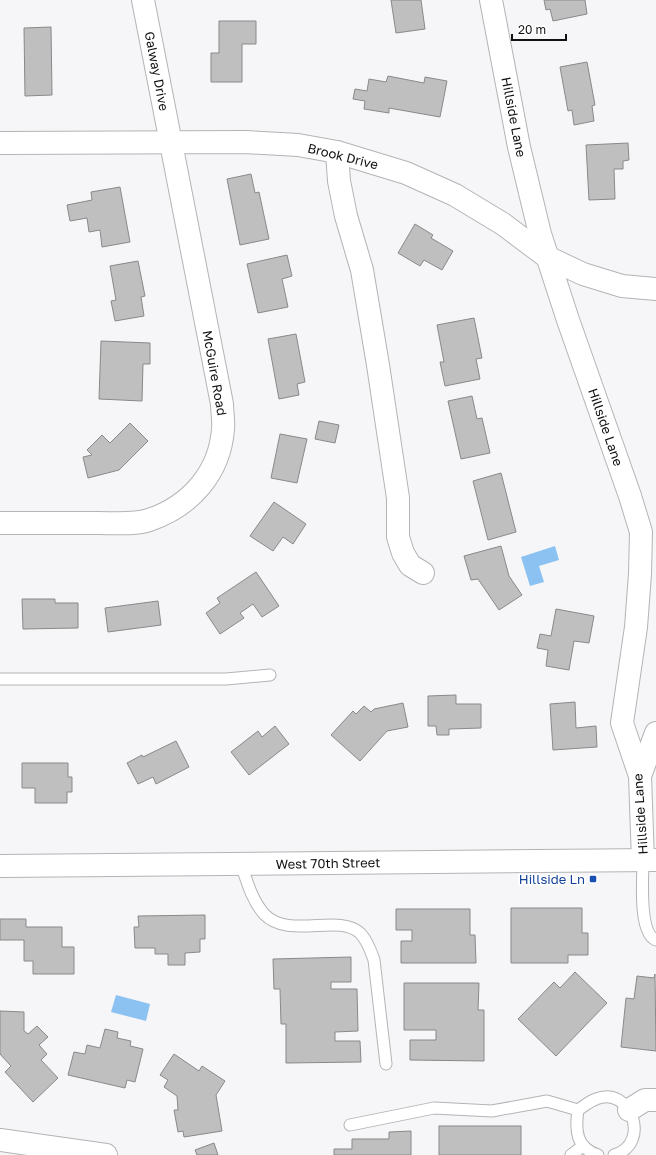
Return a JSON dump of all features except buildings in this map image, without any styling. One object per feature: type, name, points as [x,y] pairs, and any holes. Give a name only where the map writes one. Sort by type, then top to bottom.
[{"type":"street","name":"Galway Drive","points":[[143,0],[171,142]]},
{"type":"street","name":"Hillside Lane","points":[[491,0],[519,147],[547,257],[630,496],[641,532],[640,574],[636,627],[622,723],[640,776],[649,860]]},
{"type":"street","name":"Brook Drive","points":[[0,143],[171,142],[275,144],[298,145],[337,152],[406,173],[455,195],[503,224],[547,257],[583,274],[622,286],[656,290]]},
{"type":"street","name":"McGuire Road","points":[[0,523],[124,522],[148,520],[171,511],[192,496],[209,476],[218,454],[223,428],[222,404],[171,142]]},
{"type":"street","points":[[337,152],[339,181],[346,216],[362,270],[378,365],[398,498],[398,537],[403,553],[410,565],[423,572]]},
{"type":"street","points":[[640,776],[656,733]]},
{"type":"street","name":"West 70th Street","points":[[0,866],[649,860]]},
{"type":"street","points":[[629,1110],[645,1100],[656,1100]]},
{"type":"street","points":[[0,1140],[106,1155]]},
{"type":"lane","points":[[0,679],[226,679],[270,675]]},
{"type":"lane","points":[[649,860],[644,918],[646,930],[652,938],[656,940]]},
{"type":"lane","points":[[241,864],[252,897],[265,914],[278,924],[297,926],[345,926],[360,933],[369,947],[374,960],[386,1064]]},
{"type":"lane","points":[[350,1125],[434,1108],[492,1111],[547,1101],[578,1110],[597,1098],[607,1097],[616,1099],[629,1110],[635,1126],[633,1136],[619,1154]]},
{"type":"lane","points":[[578,1110],[576,1129],[578,1138],[583,1146],[598,1155]]},
{"type":"lane","points":[[571,1155],[583,1146]]},
{"type":"water","points":[[555,546],[559,560],[539,566],[544,582],[530,586],[521,557]]},
{"type":"water","points":[[116,995],[150,1004],[146,1021],[111,1012]]},
{"type":"place","name":"Hillside Ln","points":[[593,879]]}]
